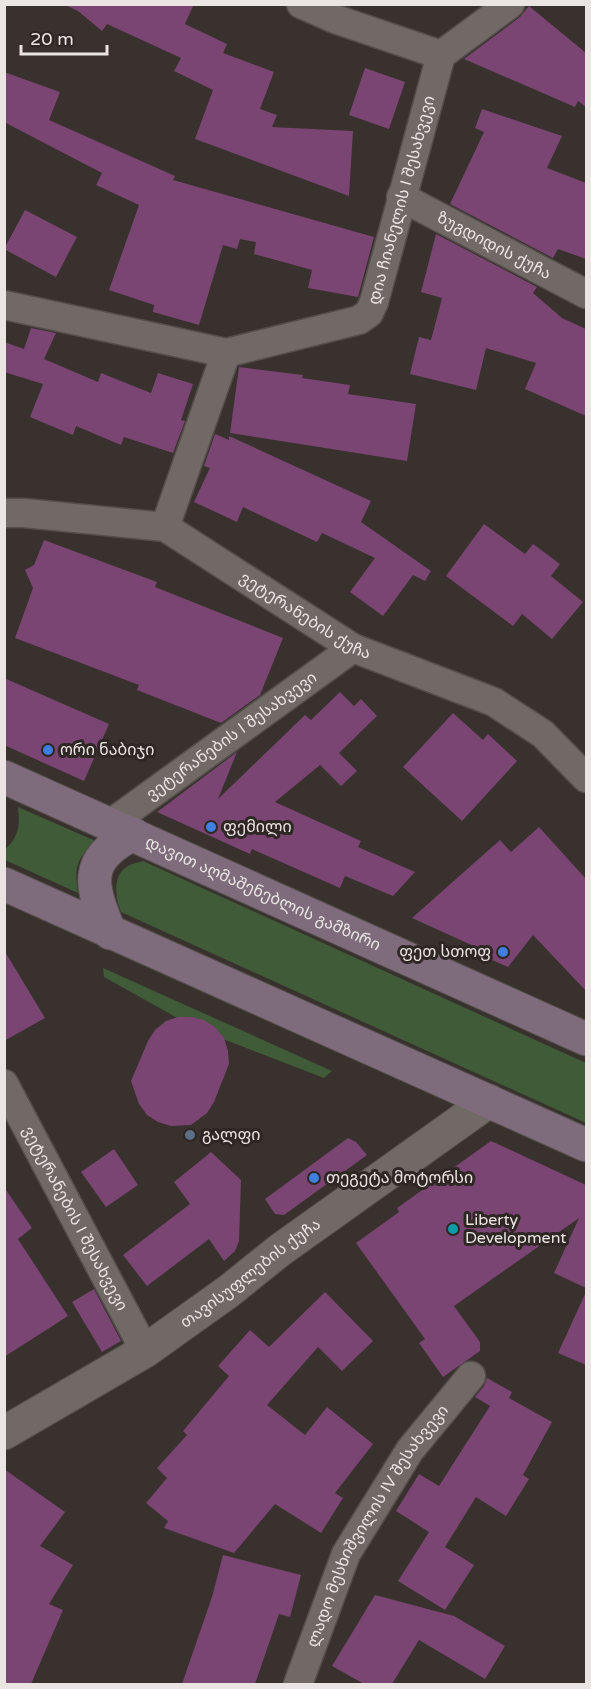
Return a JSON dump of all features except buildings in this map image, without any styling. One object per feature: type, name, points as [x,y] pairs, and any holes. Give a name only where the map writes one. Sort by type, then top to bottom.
[{"type":"main road","name":"დავით აღმაშენებლის გამზირი","points":[[4,777],[585,1036]]},
{"type":"main road","points":[[4,796],[4,804]]},
{"type":"main road","points":[[110,933],[96,897],[96,869],[122,829]]},
{"type":"main road","points":[[4,884],[586,1145]]},
{"type":"street","points":[[301,4],[334,19],[441,55],[510,4]]},
{"type":"street","name":"დია ჩიანელის I შესახვევი","points":[[226,352],[359,320],[369,313],[441,55]]},
{"type":"street","name":"ზუგდიდის ქუჩა","points":[[402,196],[586,294]]},
{"type":"street","points":[[4,305],[226,352],[165,527]]},
{"type":"street","name":"ვეტერანების ქუჩა","points":[[4,513],[165,527],[353,648],[494,702],[543,734],[586,778]]},
{"type":"street","name":"ვეტერანების I შესახვევი","points":[[122,829],[353,648]]},
{"type":"street","name":"ვეტერანების I შესახვევი","points":[[4,1084],[145,1351]]},
{"type":"street","name":"თავისუფლების ქუჩა","points":[[4,1433],[145,1351],[280,1250],[489,1101]]},
{"type":"street","name":"ლადო მესხიშვილის IV შესახვევი","points":[[298,1684],[346,1554],[410,1450],[471,1376]]},
{"type":"green space","points":[[18,807],[100,843],[86,852],[78,863],[76,876],[78,893],[5,860],[5,849],[18,830]]},
{"type":"green space","points":[[143,861],[586,1063],[586,1123],[121,912],[116,894],[119,875],[130,865]]},
{"type":"green space","points":[[103,968],[332,1071],[324,1078],[197,1029],[104,977]]},
{"type":"place","name":"ორი ნაბიჯი","points":[[48,750]]},
{"type":"place","name":"ფემილი","points":[[211,827]]},
{"type":"place","name":"ფეთ სთოფ","points":[[503,952]]},
{"type":"place","name":"გალფი","points":[[190,1135]]},
{"type":"place","name":"თეგეტა მოტორსი","points":[[314,1178]]},
{"type":"place","name":"Liberty Development","points":[[453,1229]]}]
